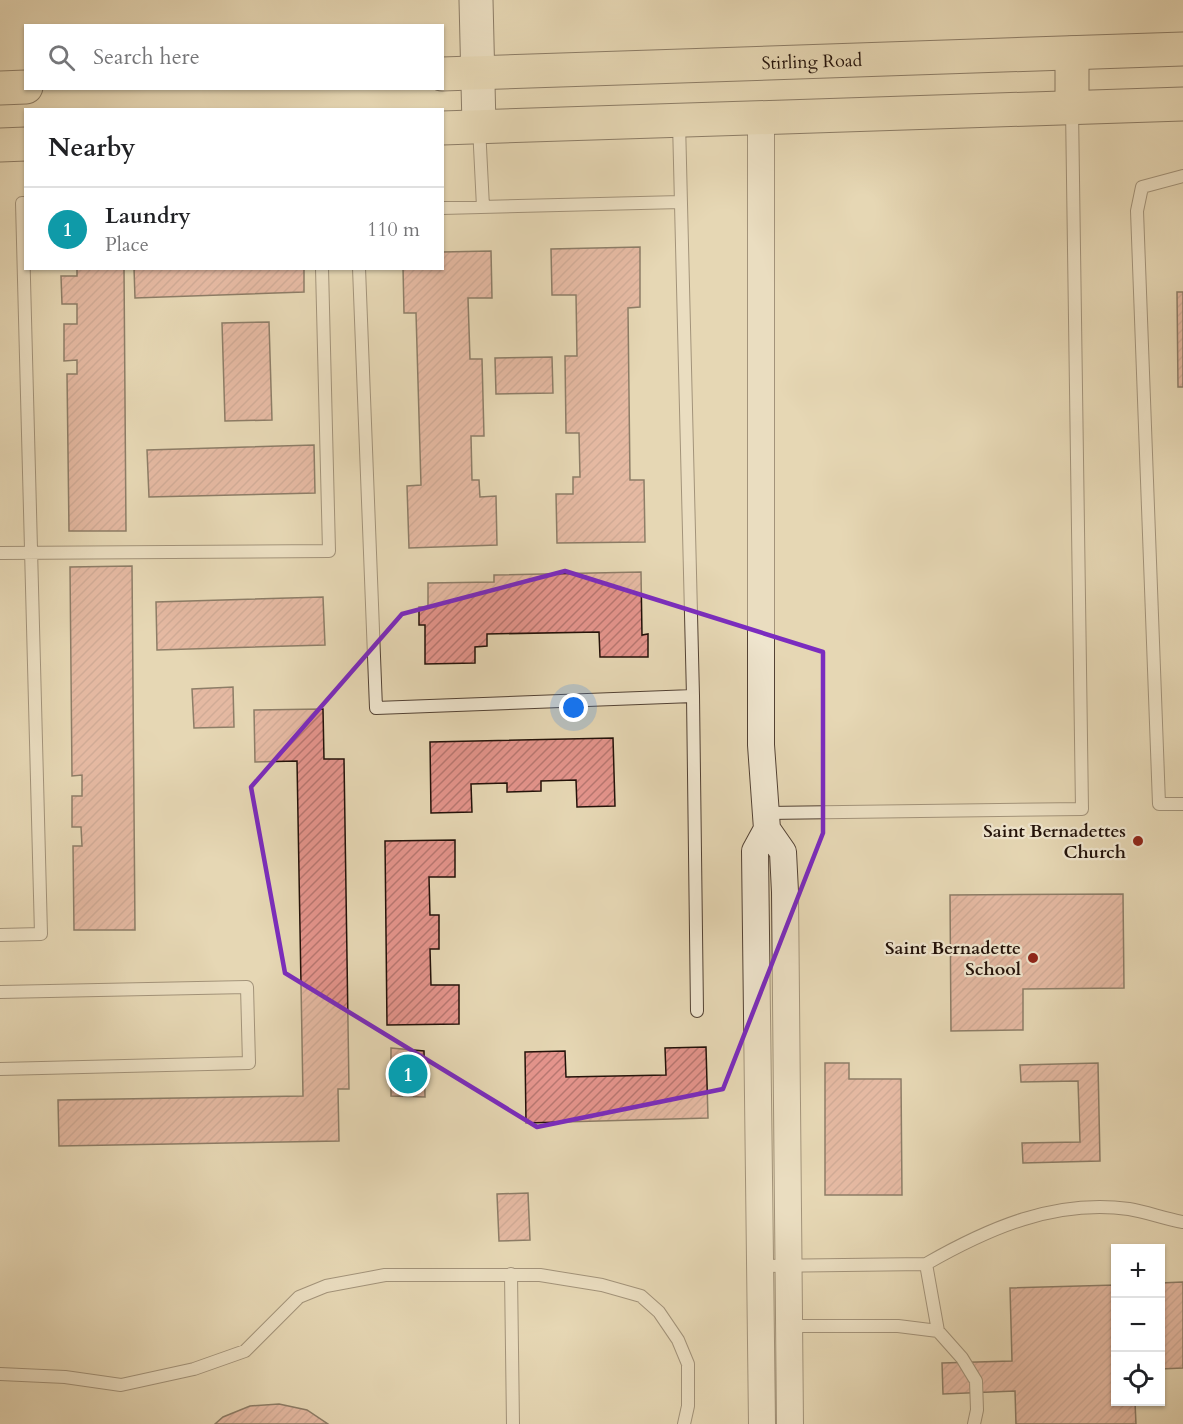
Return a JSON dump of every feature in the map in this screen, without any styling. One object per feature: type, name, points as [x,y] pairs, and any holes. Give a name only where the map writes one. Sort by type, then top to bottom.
[{"type":"main road","name":"Stirling Road","points":[[444,74],[1183,49]]},
{"type":"main road","points":[[1072,53],[1072,107]]},
{"type":"main road","points":[[0,88],[24,87]]},
{"type":"main road","points":[[444,128],[1183,104]]},
{"type":"main road","points":[[0,145],[24,144]]},
{"type":"street","points":[[476,0],[479,126]]},
{"type":"street","points":[[761,119],[761,745],[766,821],[783,852],[772,1017],[762,1266],[762,1424]]},
{"type":"street","points":[[772,1017],[790,1266],[790,1424]]},
{"type":"lane","points":[[766,821],[1082,809],[1072,107]]},
{"type":"lane","points":[[679,120],[693,696],[697,1011]]},
{"type":"lane","points":[[479,126],[483,207]]},
{"type":"lane","points":[[1183,176],[1142,187],[1137,211],[1159,804],[1183,804]]},
{"type":"lane","points":[[444,208],[681,202]]},
{"type":"lane","points":[[0,935],[41,934],[22,203],[24,203]]},
{"type":"lane","points":[[0,553],[329,551],[322,270]]},
{"type":"lane","points":[[359,270],[376,708],[693,696]]},
{"type":"lane","points":[[0,992],[247,987],[249,1063],[0,1069]]},
{"type":"lane","points":[[762,1266],[926,1264],[1002,1225],[1050,1210],[1129,1209],[1183,1222]]},
{"type":"lane","points":[[926,1264],[938,1330],[962,1358],[976,1381],[978,1410],[974,1424]]},
{"type":"lane","points":[[511,1274],[513,1424]]},
{"type":"lane","points":[[0,1374],[66,1377],[121,1385],[194,1369],[245,1351],[299,1298],[326,1286],[385,1275],[540,1275],[602,1284],[641,1296],[659,1312],[678,1340],[688,1364],[688,1406],[684,1424]]},
{"type":"lane","points":[[791,1326],[898,1326],[938,1330]]},
{"type":"highlighted area","points":[[565,571],[823,652],[823,833],[723,1089],[537,1127],[285,973],[251,787],[402,614]]},
{"type":"building","points":[[640,247],[640,307],[628,308],[630,480],[644,480],[645,542],[557,543],[556,494],[573,494],[573,477],[580,477],[579,433],[566,433],[565,356],[577,356],[576,295],[552,295],[551,249]]},
{"type":"building","points":[[491,251],[492,298],[468,298],[470,359],[482,359],[484,436],[471,436],[472,480],[479,480],[480,497],[496,496],[497,545],[409,548],[407,486],[421,485],[416,313],[404,313],[403,270],[444,270],[444,252]]},
{"type":"building","points":[[77,270],[124,270],[126,531],[69,531],[67,374],[77,374],[77,360],[64,361],[64,324],[77,324],[77,304],[62,304],[61,276],[77,276]]},
{"type":"building","points":[[134,270],[304,270],[304,292],[135,298]]},
{"type":"building","points":[[1177,292],[1183,292],[1183,387],[1178,387]]},
{"type":"building","points":[[269,322],[272,420],[225,421],[222,323]]},
{"type":"building","points":[[552,357],[553,393],[496,394],[495,358]]},
{"type":"building","points":[[314,445],[315,493],[149,497],[147,450]]},
{"type":"building","points":[[132,566],[135,930],[74,930],[73,846],[82,846],[81,827],[72,827],[72,796],[82,796],[82,775],[72,776],[70,567]]},
{"type":"building","points":[[641,572],[642,635],[648,634],[648,657],[600,657],[599,632],[487,634],[487,646],[475,647],[475,663],[425,664],[425,625],[419,625],[419,607],[428,607],[428,583],[494,582],[494,575]]},
{"type":"building","points":[[323,597],[325,645],[157,650],[156,602]]},
{"type":"building","points":[[233,687],[234,727],[194,728],[192,689]]},
{"type":"building","points":[[323,709],[324,759],[344,759],[349,1089],[338,1089],[339,1141],[59,1146],[58,1100],[303,1096],[297,761],[255,762],[254,710]]},
{"type":"building","points":[[613,738],[615,806],[577,807],[576,780],[541,781],[541,791],[507,792],[507,783],[471,784],[472,812],[431,813],[430,742]]},
{"type":"building","points":[[455,840],[455,877],[429,877],[430,915],[439,915],[439,949],[430,949],[431,985],[459,985],[459,1024],[387,1025],[385,841]]},
{"type":"building","points":[[1123,894],[1124,988],[1023,989],[1023,1030],[951,1031],[950,895]]},
{"type":"building","points":[[706,1047],[708,1118],[526,1123],[525,1052],[565,1051],[566,1077],[666,1075],[665,1048]]},
{"type":"building","points":[[391,1048],[424,1051],[425,1097],[391,1096]]},
{"type":"building","points":[[825,1063],[849,1063],[849,1079],[901,1079],[902,1195],[825,1195]]},
{"type":"building","points":[[1098,1063],[1100,1161],[1023,1163],[1022,1143],[1080,1142],[1078,1081],[1021,1082],[1020,1065]]},
{"type":"building","points":[[528,1193],[530,1240],[499,1241],[497,1194]]},
{"type":"building","points":[[1183,1282],[1183,1368],[1165,1369],[1165,1283]]},
{"type":"building","points":[[1111,1285],[1111,1406],[1135,1406],[1136,1424],[1016,1424],[1015,1391],[943,1394],[942,1363],[1012,1361],[1010,1288]]},
{"type":"building","points":[[279,1404],[307,1410],[328,1424],[215,1424],[223,1417],[250,1406]]},
{"type":"place","name":"Saint Bernadettes Church","points":[[1138,841]]},
{"type":"place","name":"Saint Bernadette School","points":[[1033,958]]},
{"type":"place","name":"Laundry","points":[[408,1074]]}]
